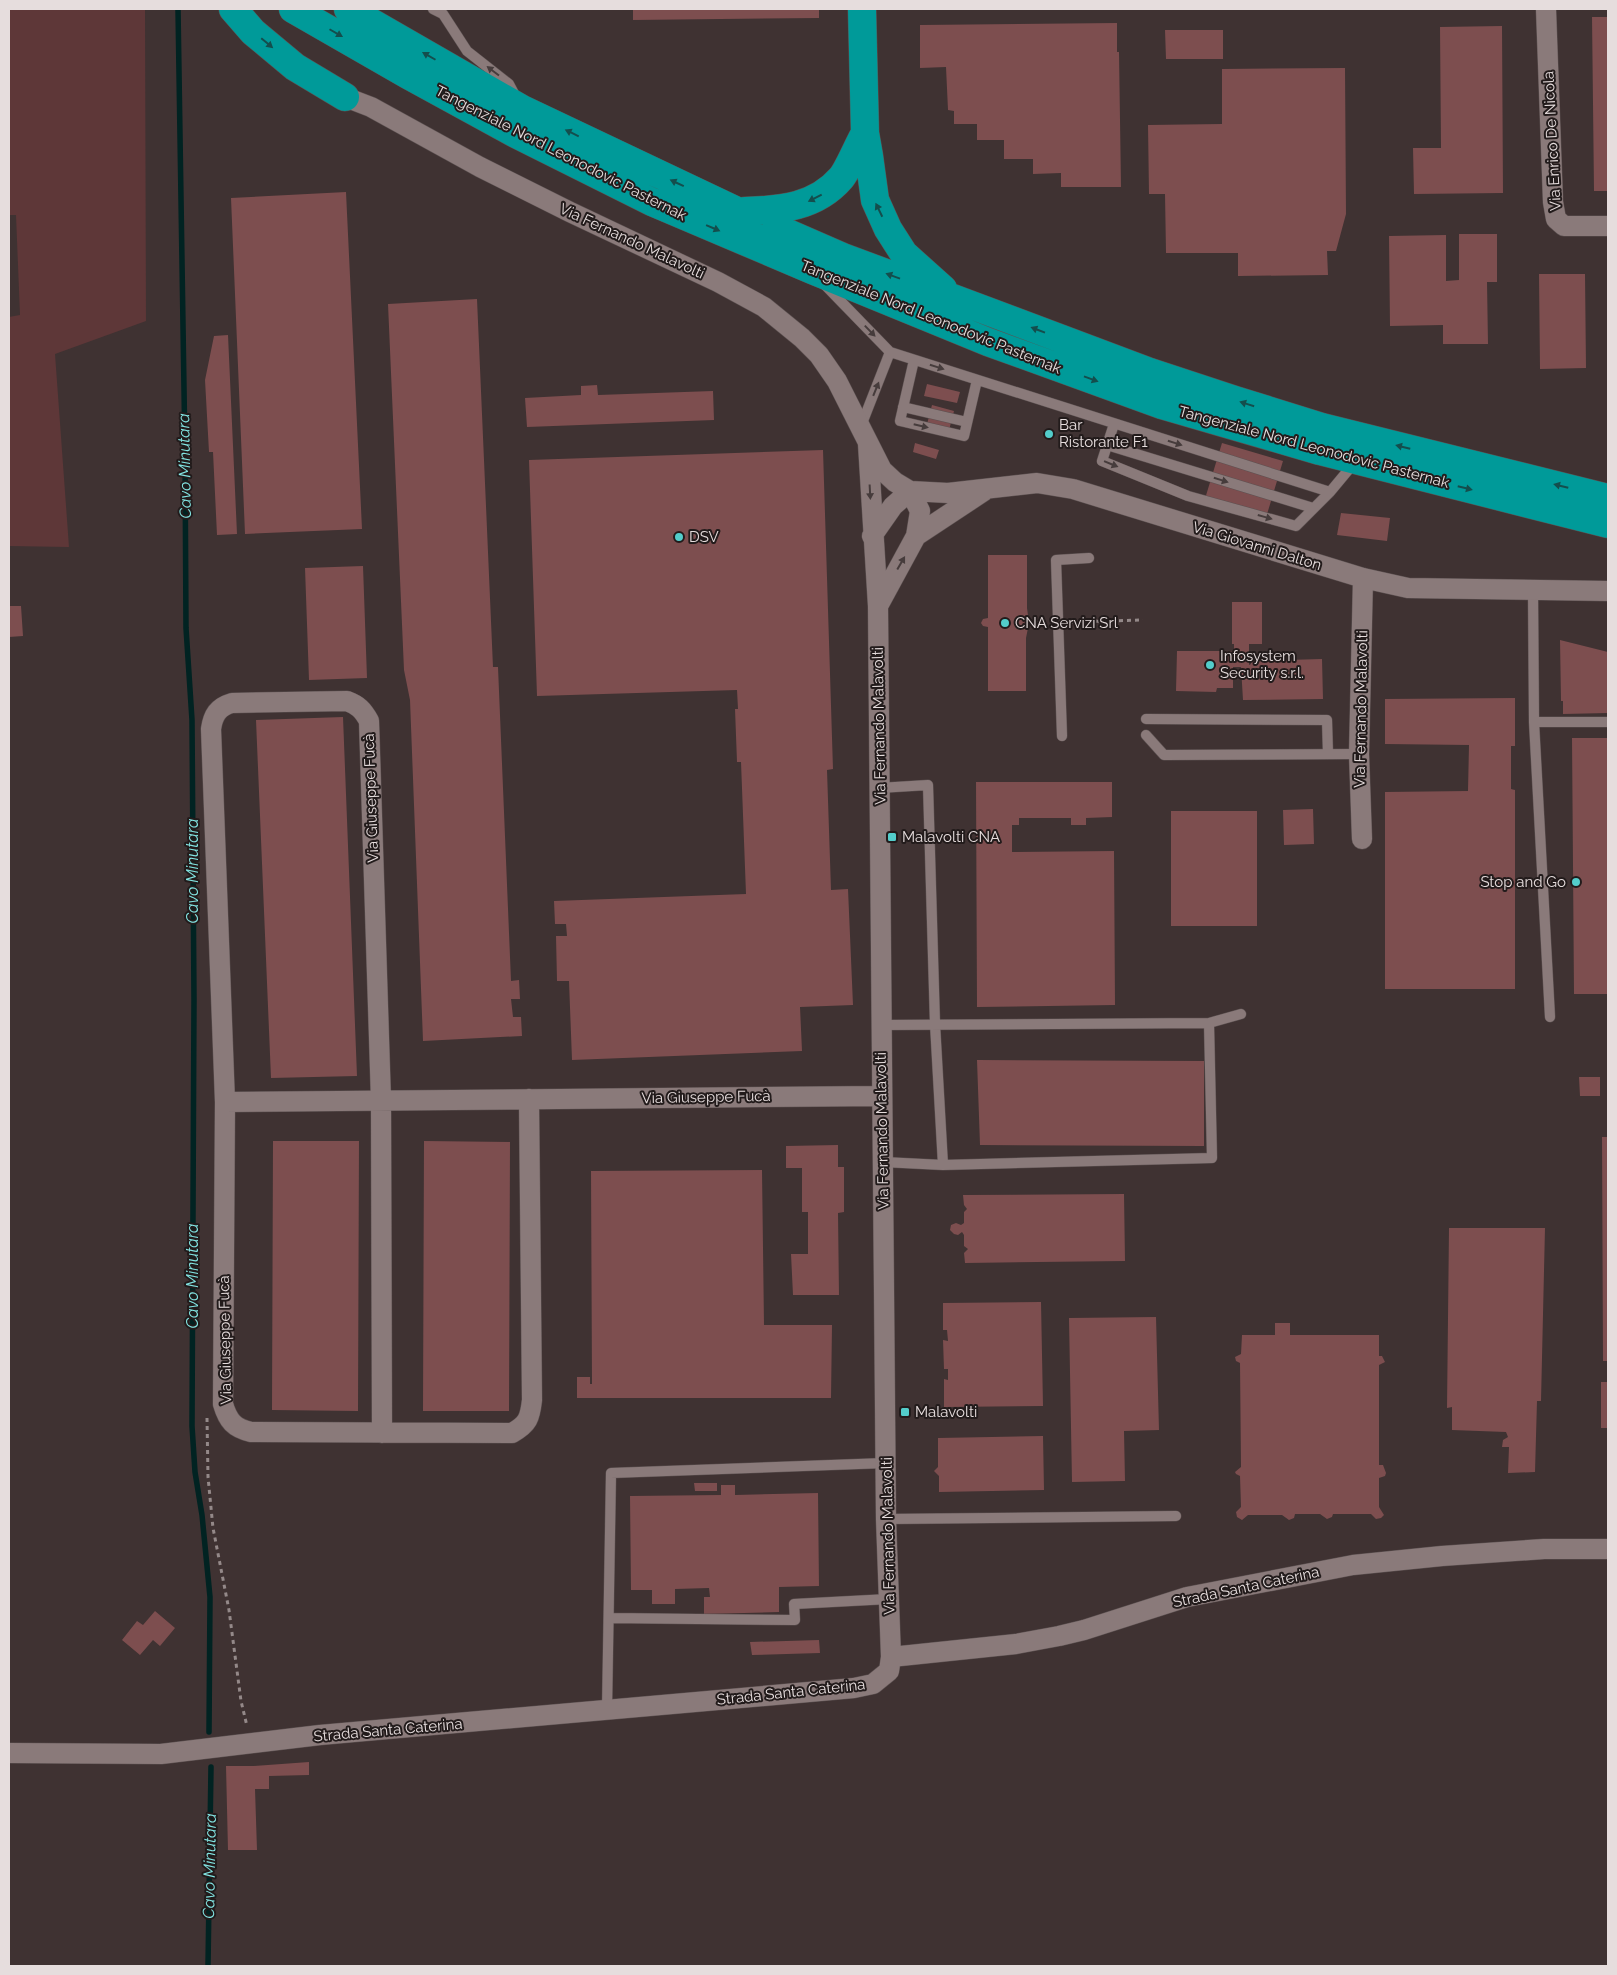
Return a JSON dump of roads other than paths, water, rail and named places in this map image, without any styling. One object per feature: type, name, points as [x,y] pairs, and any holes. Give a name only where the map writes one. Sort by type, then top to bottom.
[{"type":"highway","points":[[233,9],[253,32],[295,67],[345,97]]},
{"type":"highway","name":"Tangenziale Nord Leonodovic Pasternak","points":[[293,9],[522,138],[652,202],[988,342],[1162,405],[1356,461],[1608,524]]},
{"type":"highway","name":"Tangenziale Nord Leonodovic Pasternak","points":[[348,9],[522,109],[737,211],[843,257],[1150,372],[1278,414],[1322,427],[1608,498]]},
{"type":"highway","points":[[862,9],[864,134],[869,156],[874,200],[888,229],[904,254],[955,299]]},
{"type":"highway","points":[[737,211],[792,208],[819,198],[842,178],[864,134]]},
{"type":"street","name":"Via Enrico De Nicola","points":[[1546,9],[1553,202],[1556,219],[1564,226],[1608,226]]},
{"type":"street","name":"Via Fernando Malavolti","points":[[345,97],[371,107],[480,167],[570,212],[718,282],[764,307],[802,338],[819,355],[837,381],[882,470],[895,482],[910,491],[920,510],[916,536],[878,606]]},
{"type":"street","name":"Via Fernando Malavolti","points":[[864,435],[878,606],[886,1519],[891,1657]]},
{"type":"street","name":"Via Giovanni Dalton","points":[[910,491],[948,493],[1037,483],[1073,489],[1363,578],[1408,588],[1608,591]]},
{"type":"street","name":"Via Fernando Malavolti","points":[[916,536],[988,488]]},
{"type":"street","points":[[872,536],[893,506],[910,491]]},
{"type":"street","name":"Via Fernando Malavolti","points":[[1362,839],[1359,754],[1363,578]]},
{"type":"street","name":"Via Giuseppe Fucà","points":[[382,1433],[381,1101],[368,721],[364,711],[356,704],[347,701],[232,703],[223,706],[215,713],[211,729],[225,1102],[223,1404],[232,1424],[239,1429],[251,1432],[382,1433],[512,1433],[523,1427],[530,1415],[532,1400],[529,1099]]},
{"type":"street","name":"Via Giuseppe Fucà","points":[[225,1102],[882,1096]]},
{"type":"street","name":"Strada Santa Caterina","points":[[9,1752],[161,1754],[320,1735],[866,1686],[885,1676],[889,1671],[891,1657],[1016,1644],[1059,1636],[1084,1630],[1187,1597],[1353,1565],[1442,1556],[1534,1550],[1608,1549]]},
{"type":"lane","points":[[440,11],[467,52],[509,84],[522,109]]},
{"type":"lane","points":[[812,270],[890,352],[1330,492]]},
{"type":"lane","points":[[864,435],[890,352]]},
{"type":"lane","points":[[914,360],[900,421],[964,436],[977,380]]},
{"type":"lane","points":[[903,407],[967,422]]},
{"type":"lane","points":[[1114,424],[1102,460],[1188,496],[1296,526],[1330,492],[1356,461]]},
{"type":"lane","points":[[1108,445],[1313,508]]},
{"type":"lane","points":[[1062,736],[1056,560],[1089,558]]},
{"type":"lane","points":[[1533,590],[1534,722],[1550,1017]]},
{"type":"lane","points":[[1146,719],[1327,720],[1328,754]]},
{"type":"lane","points":[[1534,722],[1608,722]]},
{"type":"lane","points":[[1146,736],[1164,755],[1359,754]]},
{"type":"lane","points":[[880,788],[928,785],[935,1024],[943,1165]]},
{"type":"lane","points":[[881,1025],[1210,1023],[1241,1014]]},
{"type":"lane","points":[[883,1162],[943,1165],[1212,1158],[1210,1023]]},
{"type":"lane","points":[[607,1710],[611,1473],[886,1463]]},
{"type":"lane","points":[[886,1519],[1176,1516]]},
{"type":"lane","points":[[609,1618],[795,1620],[794,1604],[889,1599]]},
{"type":"waterway","name":"Cavo Minutara","points":[[178,9],[186,628],[192,720],[194,999],[192,1426],[195,1472],[202,1515],[210,1597],[209,1732]]},
{"type":"waterway","name":"Cavo Minutara","points":[[208,1966],[211,1767]]},
{"type":"place","name":"Bar Ristorante F1","points":[[1049,434]]},
{"type":"place","name":"DSV","points":[[679,537]]},
{"type":"place","name":"CNA Servizi Srl","points":[[1005,623]]},
{"type":"place","name":"Infosystem Security s.r.l.","points":[[1210,665]]},
{"type":"place","name":"Malavolti CNA","points":[[892,837]]},
{"type":"place","name":"Stop and Go","points":[[1576,882]]},
{"type":"place","name":"Malavolti","points":[[905,1412]]}]
